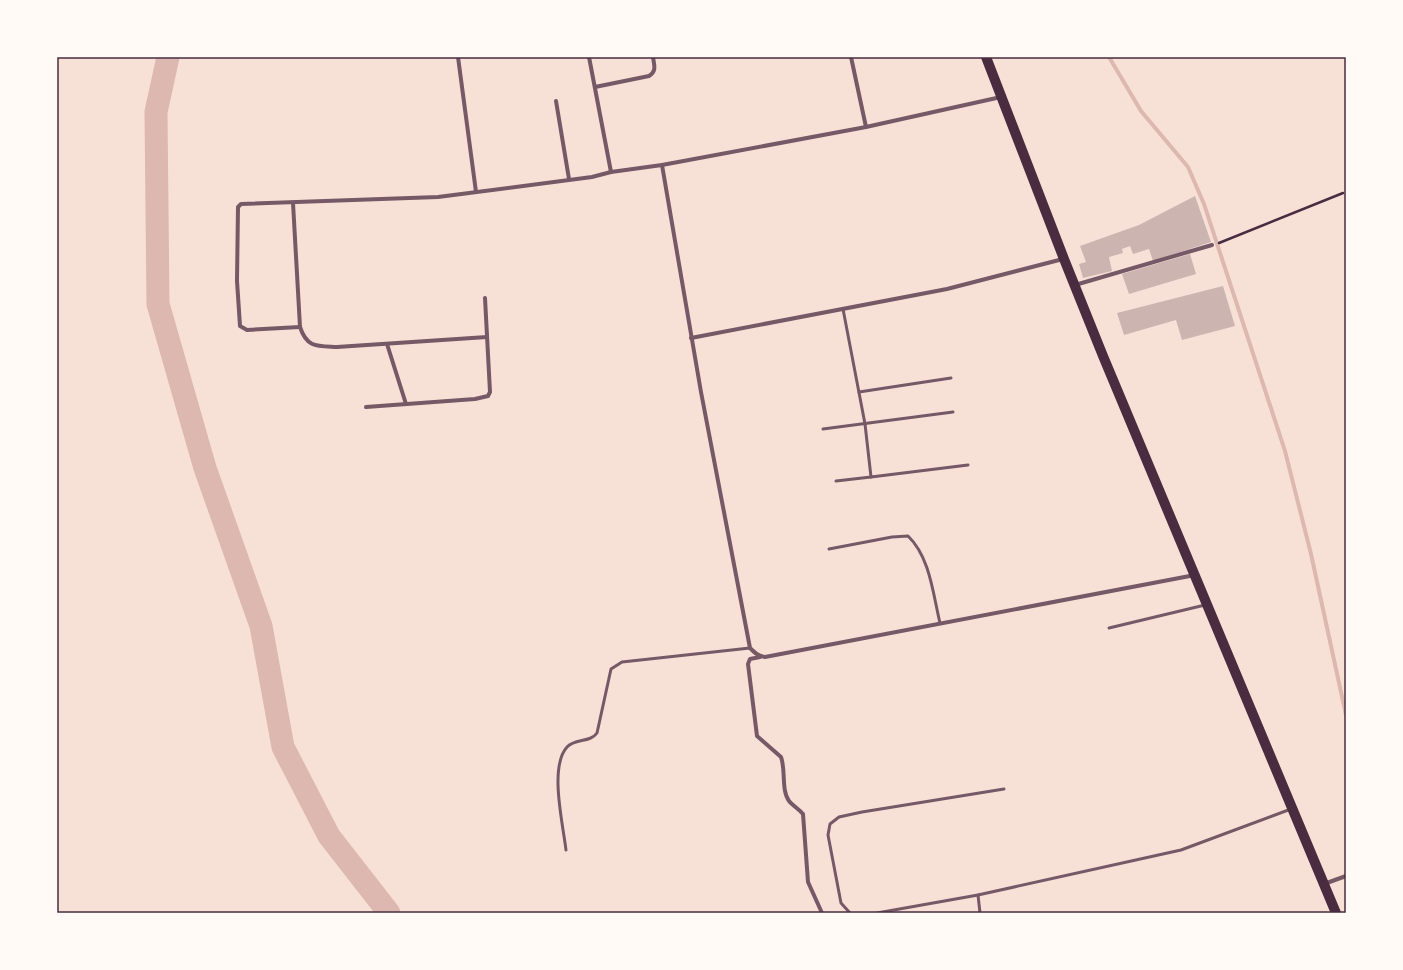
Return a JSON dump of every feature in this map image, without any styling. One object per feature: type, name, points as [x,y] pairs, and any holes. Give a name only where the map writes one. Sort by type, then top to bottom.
[{"type":"main road","points":[[986,57],[1074,286],[1336,913]]},
{"type":"street","points":[[458,57],[476,192]]},
{"type":"street","points":[[589,57],[611,172]]},
{"type":"street","points":[[595,87],[653,74],[655,69],[653,57]]},
{"type":"street","points":[[851,57],[866,127]]},
{"type":"street","points":[[300,327],[243,329],[239,323],[237,301],[239,205],[251,203],[293,203],[438,197],[592,177],[611,172],[662,165],[866,127],[1001,97]]},
{"type":"street","points":[[556,101],[569,179]]},
{"type":"street","points":[[662,165],[691,338],[750,648],[759,656],[763,657]]},
{"type":"street","points":[[293,203],[300,327],[307,341],[319,346],[386,344],[487,337]]},
{"type":"street","points":[[1074,286],[1212,245]]},
{"type":"street","points":[[691,338],[947,288],[1064,259]]},
{"type":"street","points":[[366,407],[475,399],[488,396],[490,392],[485,298]]},
{"type":"street","points":[[386,344],[406,404]]},
{"type":"street","points":[[822,913],[808,882],[803,814],[790,802],[786,795],[781,758],[757,736],[748,664],[750,659],[1195,575]]},
{"type":"street","points":[[1323,884],[1346,876]]},
{"type":"lane","points":[[843,309],[865,424],[871,477]]},
{"type":"lane","points":[[859,392],[951,378]]},
{"type":"lane","points":[[823,429],[953,412]]},
{"type":"lane","points":[[836,481],[968,465]]},
{"type":"lane","points":[[829,549],[892,537],[908,536],[917,544],[924,558],[940,622]]},
{"type":"lane","points":[[1109,628],[1207,604]]},
{"type":"lane","points":[[566,850],[558,779],[560,756],[570,744],[590,738],[597,733],[611,669],[622,662],[750,648]]},
{"type":"lane","points":[[850,913],[841,903],[828,835],[830,824],[834,820],[862,812],[1004,789]]},
{"type":"lane","points":[[877,913],[978,895],[1181,850],[1292,808]]},
{"type":"lane","points":[[978,895],[980,913]]},
{"type":"path","points":[[1223,242],[1343,193]]},
{"type":"building","points":[[1195,196],[1211,242],[1153,261],[1149,249],[1133,254],[1130,246],[1122,249],[1123,253],[1109,257],[1112,271],[1083,278],[1079,264],[1086,262],[1080,246],[1139,225]]},
{"type":"building","points":[[1190,254],[1196,274],[1129,294],[1122,274]]},
{"type":"building","points":[[1223,286],[1235,326],[1182,340],[1176,320],[1124,335],[1117,313]]},
{"type":"waterway","points":[[168,57],[156,112],[158,304],[205,468],[261,626],[283,747],[329,836],[389,913]]},
{"type":"waterway","points":[[1109,57],[1141,111],[1188,167],[1204,204],[1285,451],[1311,554],[1346,715]]}]
